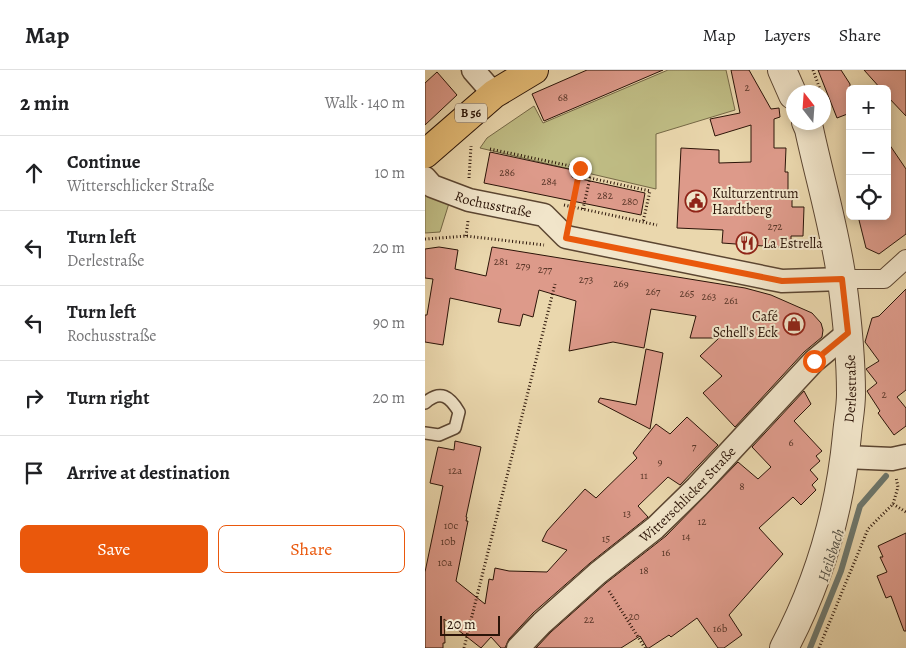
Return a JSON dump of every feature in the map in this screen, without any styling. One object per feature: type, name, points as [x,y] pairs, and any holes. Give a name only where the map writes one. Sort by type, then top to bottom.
[{"type":"main road","name":"B 56","points":[[425,154],[494,94],[534,70]]},
{"type":"street","points":[[473,70],[494,94]]},
{"type":"street","points":[[782,70],[789,85]]},
{"type":"street","name":"Derlestraße","points":[[783,648],[815,578],[835,514],[845,457],[851,396],[848,333],[842,279],[809,130]]},
{"type":"street","name":"Rochusstraße","points":[[425,178],[431,186],[469,200],[544,215],[557,241]]},
{"type":"street","points":[[557,241],[782,281],[884,279],[906,259]]},
{"type":"street","name":"Witterschlicker Straße","points":[[518,648],[542,623],[598,573],[655,528],[697,487],[814,361],[848,333]]},
{"type":"street","points":[[845,457],[899,457]]},
{"type":"lane","points":[[425,402],[442,396],[452,400],[459,412],[455,428],[439,435],[425,433]]},
{"type":"path","points":[[813,70],[818,85]]},
{"type":"path","points":[[466,236],[471,145]]},
{"type":"path","points":[[425,239],[466,236],[557,241],[580,168],[490,149]]},
{"type":"path","points":[[583,209],[590,178],[650,191],[643,222]]},
{"type":"path","points":[[464,648],[555,284]]},
{"type":"path","points":[[819,648],[868,529],[893,504],[898,487],[899,457]]},
{"type":"path","points":[[893,504],[906,512]]},
{"type":"path","points":[[598,573],[645,648]]},
{"type":"shaded area","points":[[668,70],[726,70],[735,110],[656,134],[656,189],[480,148],[487,138],[534,106],[543,123]]},
{"type":"shaded area","points":[[425,187],[450,200],[440,232],[425,233]]},
{"type":"building","points":[[587,70],[663,70],[544,121],[532,94]]},
{"type":"building","points":[[731,70],[749,70],[771,109],[779,108],[780,117],[774,119],[774,148],[786,148],[785,172],[788,172],[788,192],[792,192],[792,207],[804,207],[803,236],[791,236],[791,248],[722,243],[723,230],[677,228],[681,148],[719,150],[719,163],[751,162],[751,125],[715,136],[710,119],[740,113]]},
{"type":"building","points":[[818,70],[841,70],[850,84],[846,85],[846,115],[837,118],[831,103],[831,85],[824,85]]},
{"type":"building","points":[[864,70],[906,70],[906,116],[891,100],[891,85],[877,85]]},
{"type":"building","points":[[437,72],[457,95],[425,125],[425,83]]},
{"type":"building","points":[[891,147],[906,169],[906,234],[879,254],[866,248],[859,220],[891,220]]},
{"type":"building","points":[[490,152],[573,170],[572,177],[645,193],[641,215],[484,183]]},
{"type":"building","points":[[439,247],[458,250],[455,269],[486,276],[492,247],[745,288],[771,295],[812,313],[821,323],[822,337],[804,352],[735,427],[703,393],[722,376],[700,356],[719,338],[690,338],[696,316],[651,309],[644,348],[613,342],[569,351],[576,301],[539,290],[533,317],[523,314],[520,326],[498,322],[501,309],[450,298],[443,345],[425,342],[425,315],[427,315],[433,279],[425,278],[425,249]]},
{"type":"building","points":[[906,289],[906,390],[897,397],[906,408],[906,426],[894,435],[878,413],[880,411],[867,391],[877,383],[866,369],[879,361],[865,342],[872,318],[879,316]]},
{"type":"building","points":[[646,349],[663,353],[650,429],[598,402],[600,398],[636,405]]},
{"type":"building","points":[[804,391],[811,404],[794,421],[822,451],[816,456],[820,461],[810,470],[818,479],[812,485],[816,490],[801,505],[793,497],[759,528],[783,554],[729,615],[742,635],[724,648],[718,648],[697,618],[671,637],[669,635],[649,648],[647,648],[640,636],[621,648],[536,648],[551,632],[606,583],[666,536],[738,462],[758,479],[771,467],[752,447]]},
{"type":"building","points":[[687,417],[718,445],[680,485],[668,477],[638,506],[648,517],[590,563],[533,613],[509,639],[505,648],[501,648],[491,637],[481,648],[444,619],[445,643],[443,643],[443,648],[425,648],[425,572],[443,486],[430,483],[438,447],[454,450],[455,441],[481,447],[466,517],[466,521],[468,521],[456,581],[485,604],[489,579],[493,580],[495,568],[509,571],[547,572],[567,550],[542,541],[547,531],[585,489],[596,498],[637,458],[633,453],[656,424],[670,434]]},
{"type":"building","points":[[906,533],[906,631],[904,631],[891,596],[886,598],[877,576],[887,572],[880,557],[883,557],[878,546]]},
{"type":"waterway","name":"Heilsbach","points":[[810,648],[841,571],[860,506],[886,476]]},
{"type":"place","name":"Kulturzentrum Hardtberg","points":[[696,201]]},
{"type":"place","name":"La Estrella","points":[[747,243]]},
{"type":"place","name":"Café Schell's Eck","points":[[794,324]]},
{"type":"route","points":[[580,168],[566,238],[782,281],[842,279],[848,333],[814,361]]}]
